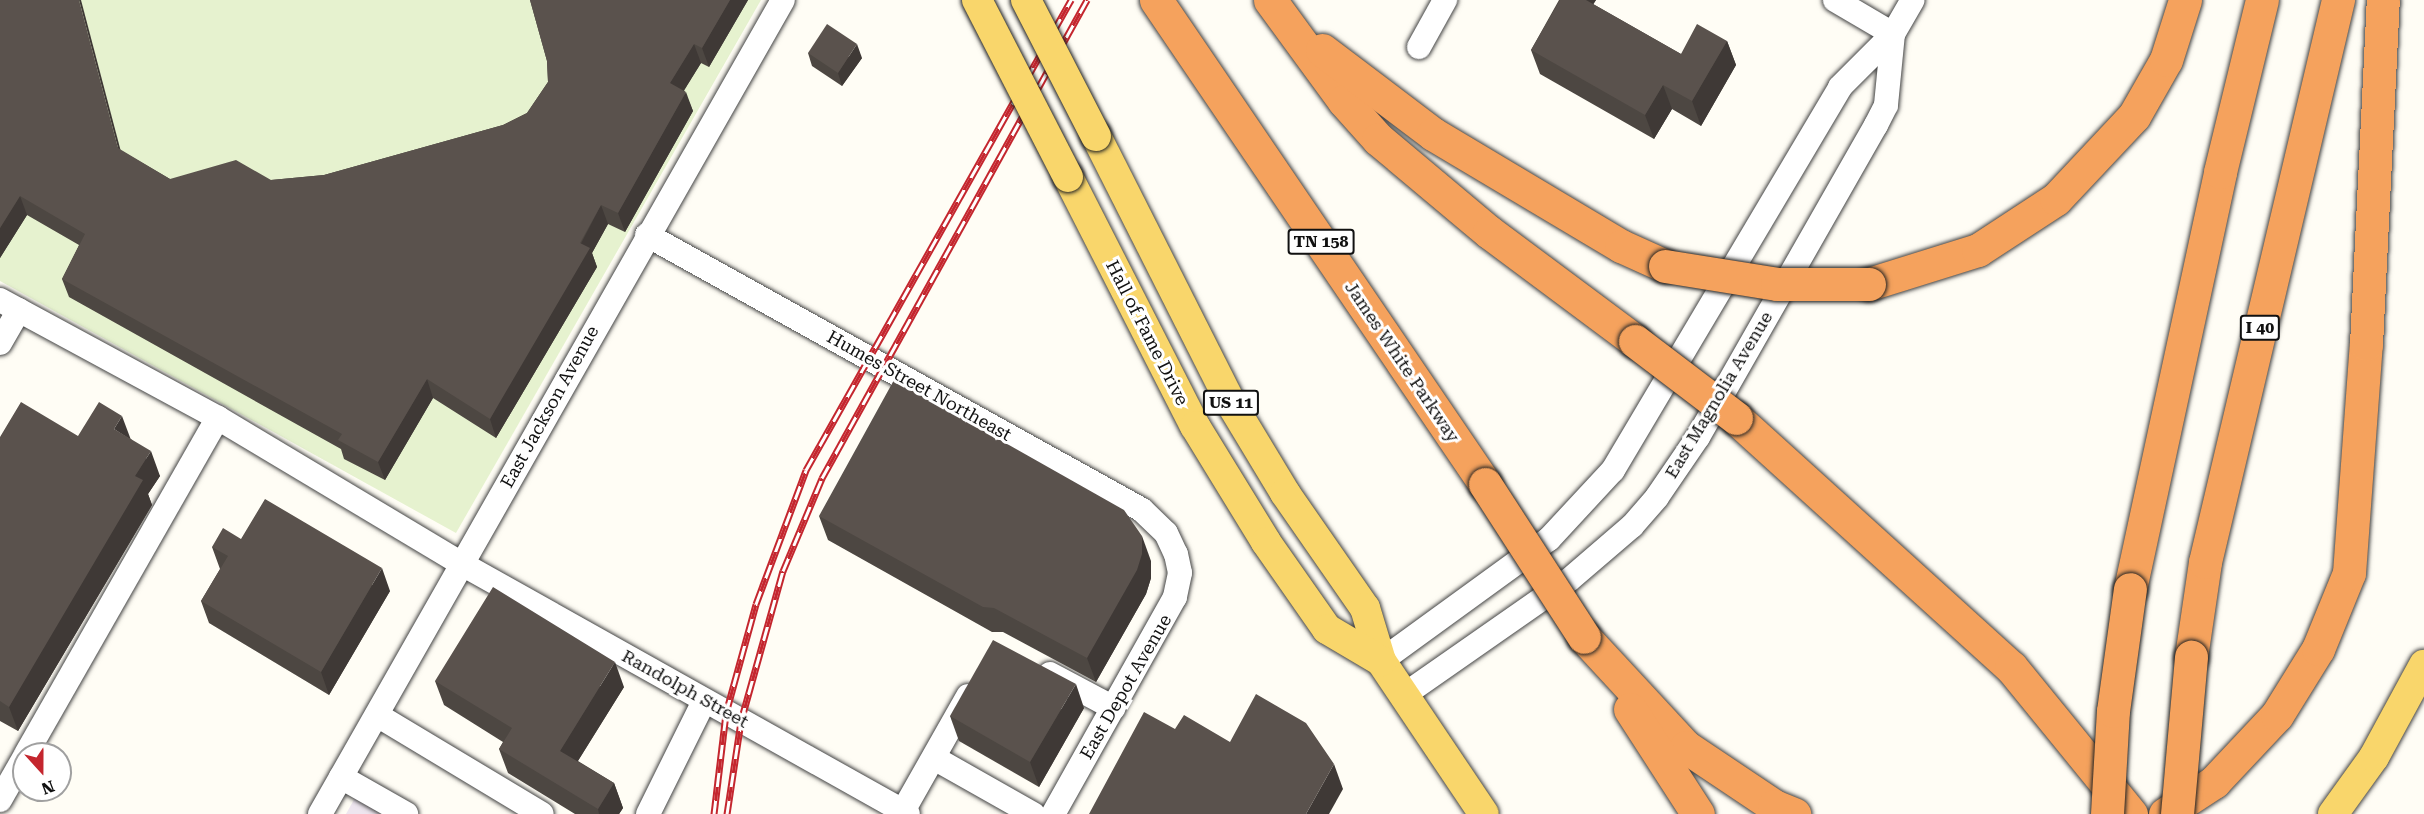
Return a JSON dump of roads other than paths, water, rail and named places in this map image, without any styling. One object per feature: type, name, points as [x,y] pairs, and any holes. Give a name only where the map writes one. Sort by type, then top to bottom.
[{"type":"highway","points":[[1278,10],[1361,83],[1433,134],[1621,246],[1665,266],[1777,284],[1869,284],[1978,250],[2056,199],[2134,116],[2166,60],[2185,0]]},
{"type":"highway","points":[[2107,814],[2113,711],[2130,589],[2220,172],[2262,0]]},
{"type":"highway","name":"I 40","points":[[2177,814],[2191,657],[2205,562],[2338,0]]},
{"type":"highway","points":[[2165,814],[2214,782],[2277,715],[2318,649],[2349,573],[2367,344],[2383,0]]},
{"type":"highway","name":"James White Parkway","points":[[1157,1],[1485,484],[1584,637]]},
{"type":"highway","points":[[1278,10],[1344,101],[1378,139],[1489,232],[1736,418],[2011,667],[2131,814]]},
{"type":"highway","points":[[1584,637],[1698,814]]},
{"type":"highway","points":[[1584,637],[1686,747],[1774,806],[1794,814]]},
{"type":"main road","name":"Hall of Fame Drive","points":[[977,0],[1195,426],[1266,542],[1327,629],[1381,661]]},
{"type":"main road","name":"Hall of Fame Drive","points":[[1026,0],[1232,405],[1285,492],[1365,608],[1381,661],[1484,814]]},
{"type":"main road","points":[[2333,814],[2374,757],[2424,665]]},
{"type":"street","name":"East Jackson Avenue","points":[[320,814],[647,235],[783,0]]},
{"type":"street","points":[[1419,47],[1444,0]]},
{"type":"street","points":[[1835,0],[1893,34]]},
{"type":"street","name":"East Magnolia Avenue","points":[[1381,661],[1550,539],[1612,470],[1840,87],[1893,34],[1913,0]]},
{"type":"street","name":"East Magnolia Avenue","points":[[1404,695],[1569,579],[1632,526],[1657,497],[1698,437],[1876,125],[1886,105],[1893,34]]},
{"type":"street","name":"Humes Street Northeast","points":[[647,235],[1142,510],[1166,533],[1176,554]]},
{"type":"street","points":[[0,343],[9,305]]},
{"type":"street","name":"Randolph Street","points":[[9,305],[219,418],[462,564],[905,813]]},
{"type":"street","points":[[33,742],[219,418]]},
{"type":"street","name":"East Depot Avenue","points":[[1053,814],[1175,597],[1180,573],[1176,554]]},
{"type":"street","points":[[1025,661],[1113,708]]},
{"type":"street","points":[[905,813],[979,676]]},
{"type":"street","points":[[648,814],[704,701]]},
{"type":"street","points":[[376,715],[542,814]]},
{"type":"street","points":[[934,758],[1033,814]]},
{"type":"street","points":[[341,777],[406,814]]},
{"type":"street","points":[[0,800],[12,779]]},
{"type":"railway","points":[[714,814],[726,713],[756,604],[806,470],[1071,0]]},
{"type":"railway","points":[[727,814],[741,721],[783,571],[822,478],[1087,0]]}]
